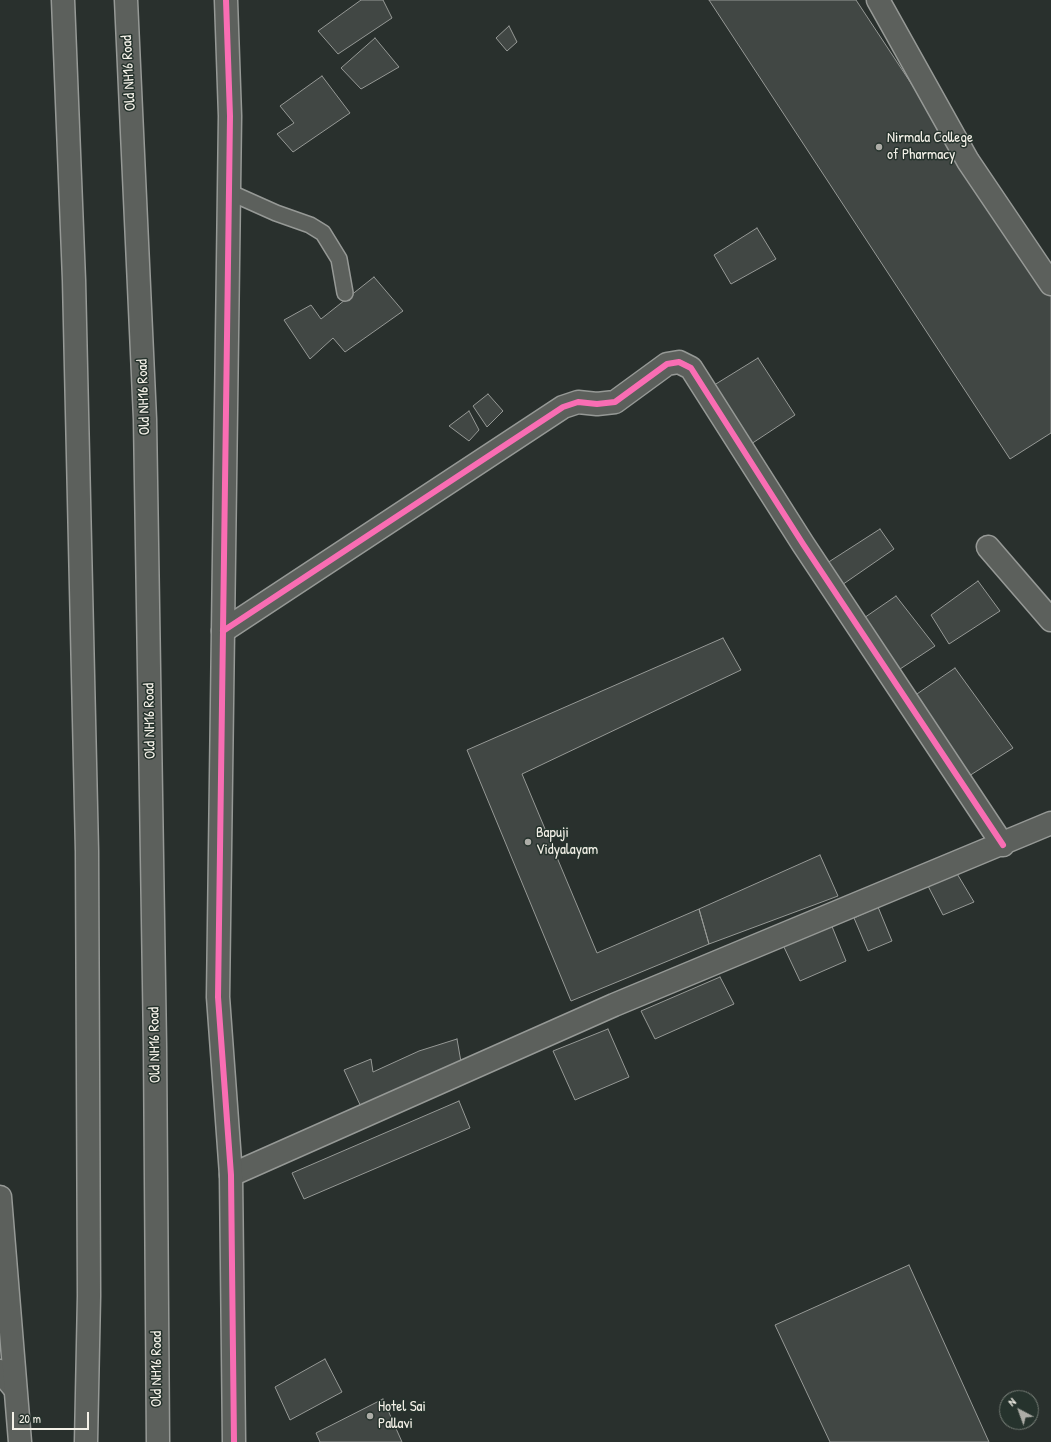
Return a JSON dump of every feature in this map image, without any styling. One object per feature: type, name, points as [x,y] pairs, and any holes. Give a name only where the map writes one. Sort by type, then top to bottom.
[{"type":"street","points":[[63,0],[74,280],[88,851],[89,1296],[86,1442]]},
{"type":"street","name":"Old NH16 Road","points":[[126,0],[145,427],[155,1046],[158,1442]]},
{"type":"street","points":[[226,0],[230,116],[218,997],[230,1175],[234,1442]]},
{"type":"street","points":[[878,0],[968,162],[1051,284]]},
{"type":"street","points":[[223,631],[563,407],[578,402],[597,404],[615,402],[667,364],[679,362],[691,368],[808,551],[1003,845]]},
{"type":"street","points":[[988,547],[1051,620]]},
{"type":"street","points":[[230,1175],[614,1005],[1003,845],[1051,823]]},
{"type":"street","points":[[0,1197],[20,1442]]},
{"type":"street","points":[[0,1371],[15,1389]]},
{"type":"lane","points":[[229,192],[276,213],[310,225],[323,233],[339,258],[345,293]]},
{"type":"building","points":[[361,0],[383,0],[392,18],[338,54],[318,31]]},
{"type":"building","name":"Nirmala College of Pharmacy","points":[[709,0],[856,0],[1051,295],[1051,433],[1010,459]]},
{"type":"building","points":[[509,26],[517,42],[507,51],[496,38]]},
{"type":"building","points":[[375,38],[399,67],[361,89],[341,68]]},
{"type":"building","points":[[322,76],[350,113],[293,152],[277,134],[294,123],[280,106]]},
{"type":"building","points":[[757,228],[776,259],[731,284],[714,255]]},
{"type":"building","points":[[374,277],[403,311],[345,352],[333,338],[310,359],[284,320],[311,305],[321,319]]},
{"type":"building","points":[[758,358],[795,415],[748,446],[711,387]]},
{"type":"building","points":[[488,394],[503,411],[487,427],[473,406]]},
{"type":"building","points":[[469,411],[479,430],[469,441],[449,426]]},
{"type":"building","points":[[880,529],[894,549],[839,587],[824,565]]},
{"type":"building","points":[[978,581],[1000,611],[949,644],[931,615]]},
{"type":"building","points":[[896,596],[935,646],[897,671],[861,620]]},
{"type":"building","name":"Bapuji Vidyalayam","points":[[723,638],[741,670],[522,774],[597,953],[699,909],[709,944],[571,1001],[467,750]]},
{"type":"building","points":[[955,668],[1013,748],[969,776],[914,696]]},
{"type":"building","points":[[820,855],[838,896],[709,944],[699,909]]},
{"type":"building","points":[[956,872],[974,902],[943,915],[928,886]]},
{"type":"building","points":[[878,907],[892,941],[868,951],[854,918]]},
{"type":"building","points":[[831,924],[846,961],[800,981],[783,945]]},
{"type":"building","points":[[720,977],[734,1004],[655,1039],[641,1011]]},
{"type":"building","points":[[608,1029],[629,1077],[575,1100],[553,1051]]},
{"type":"building","points":[[457,1039],[461,1062],[362,1109],[344,1070],[371,1059],[373,1072],[419,1051]]},
{"type":"building","points":[[459,1101],[470,1128],[304,1199],[292,1173]]},
{"type":"building","points":[[909,1265],[989,1442],[830,1442],[775,1325]]},
{"type":"building","points":[[325,1359],[342,1392],[290,1420],[275,1387]]},
{"type":"building","name":"Hotel Sai Pallavi","points":[[383,1399],[402,1442],[320,1442],[316,1433]]},
{"type":"cycle path","points":[[226,0],[230,116],[218,997],[231,1175],[234,1442]]},
{"type":"cycle path","points":[[223,631],[563,407],[578,402],[597,404],[615,402],[667,364],[679,362],[691,368],[803,544],[1003,845]]},
{"type":"place","name":"Nirmala College of Pharmacy","points":[[879,147]]},
{"type":"place","name":"Bapuji Vidyalayam","points":[[528,842]]},
{"type":"place","name":"Hotel Sai Pallavi","points":[[370,1416]]}]
